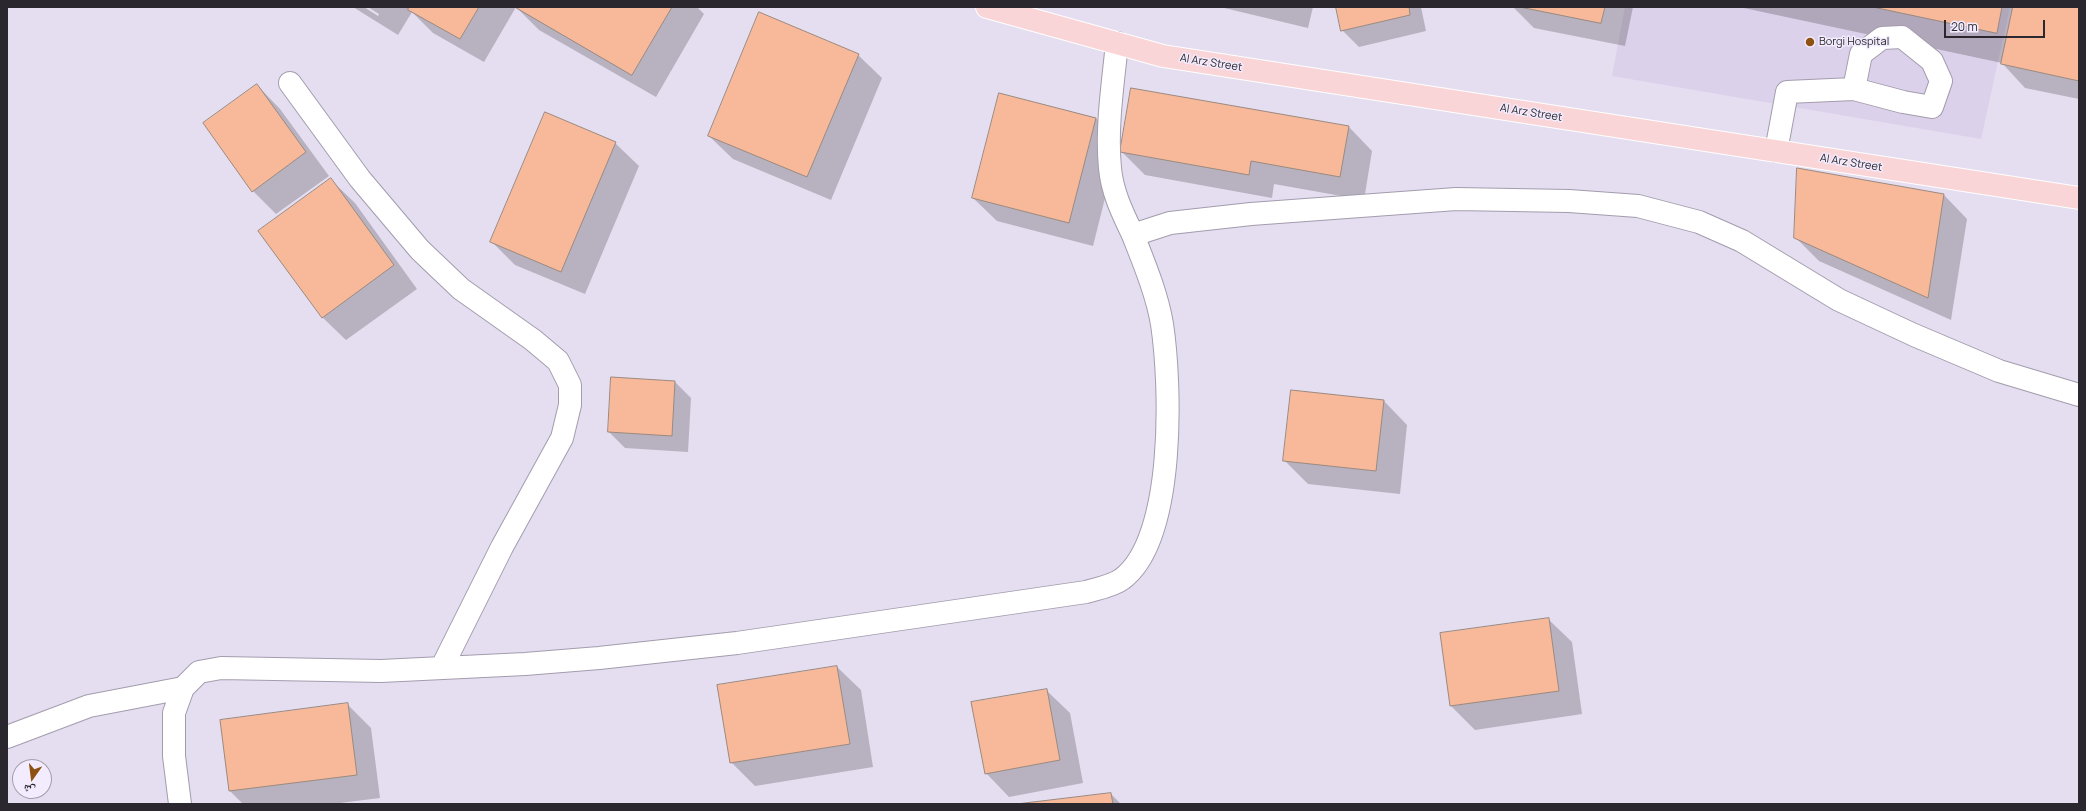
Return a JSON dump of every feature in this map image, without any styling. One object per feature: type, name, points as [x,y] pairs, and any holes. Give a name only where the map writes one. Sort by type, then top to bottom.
[{"type":"main road","name":"Al Arz Street","points":[[987,7],[1163,56],[2079,198]]},
{"type":"street","points":[[180,804],[174,756],[174,713],[183,688],[199,672],[221,668],[381,671],[524,664],[584,659],[737,642],[1086,592],[1122,580],[1138,562],[1153,531],[1162,498],[1166,453],[1165,367],[1162,323],[1150,281],[1133,235],[1120,208],[1110,169],[1110,115],[1117,43]]},
{"type":"street","points":[[290,83],[360,179],[420,250],[461,289],[532,340],[558,361],[570,385],[570,405],[562,438],[502,547],[442,667]]},
{"type":"street","points":[[1776,151],[1787,92],[1854,89]]},
{"type":"street","points":[[1133,235],[1170,223],[1251,214],[1456,199],[1570,201],[1638,206],[1699,222],[1742,241],[1839,300],[1914,335],[1999,371],[2079,396]]},
{"type":"street","points":[[7,738],[89,706],[183,688]]},
{"type":"shaded area","name":"Borgi Hospital","points":[[1625,7],[2010,7],[1981,139],[1612,76]]},
{"type":"building","points":[[409,7],[479,7],[460,39],[408,10]]},
{"type":"building","points":[[515,7],[672,7],[632,75]]},
{"type":"building","points":[[1336,7],[1409,7],[1410,15],[1341,31]]},
{"type":"building","points":[[1520,7],[1605,7],[1601,23]]},
{"type":"building","points":[[1873,7],[2002,7],[1997,33]]},
{"type":"building","points":[[2013,7],[2079,7],[2079,81],[2001,64]]},
{"type":"building","points":[[759,12],[859,54],[807,177],[708,136]]},
{"type":"building","points":[[257,84],[306,152],[252,192],[203,123]]},
{"type":"building","points":[[1131,88],[1349,126],[1340,177],[1251,161],[1249,175],[1120,152]]},
{"type":"building","points":[[999,93],[1096,118],[1069,223],[972,198]]},
{"type":"building","points":[[545,112],[616,142],[561,272],[490,242]]},
{"type":"building","points":[[1797,168],[1944,194],[1928,298],[1794,238]]},
{"type":"building","points":[[331,178],[394,265],[322,318],[258,231]]},
{"type":"building","points":[[611,377],[675,381],[672,436],[608,432]]},
{"type":"building","points":[[1291,390],[1384,400],[1376,471],[1283,461]]},
{"type":"building","points":[[1549,618],[1559,691],[1450,706],[1440,633]]},
{"type":"building","points":[[837,666],[850,744],[730,763],[717,685]]},
{"type":"building","points":[[1047,689],[1060,760],[985,774],[971,702]]},
{"type":"building","points":[[348,703],[357,775],[229,791],[220,720]]},
{"type":"building","points":[[1111,793],[1113,804],[1017,804]]},
{"type":"place","name":"Borgi Hospital","points":[[1810,42]]}]
